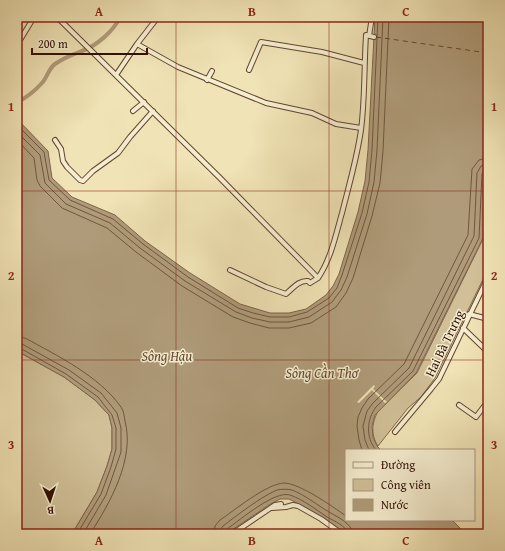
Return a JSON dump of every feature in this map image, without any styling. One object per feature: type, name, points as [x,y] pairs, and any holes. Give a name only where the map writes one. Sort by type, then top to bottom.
[{"type":"street","points":[[17,45],[34,17]]},
{"type":"street","points":[[57,17],[144,102],[318,278]]},
{"type":"street","points":[[116,75],[158,17]]},
{"type":"street","points":[[230,270],[278,290],[284,294],[286,294],[299,282],[304,280],[310,283],[318,278],[322,272],[338,227],[356,155],[361,128],[366,35],[372,36],[372,17]]},
{"type":"street","points":[[249,70],[261,42],[322,52],[364,63]]},
{"type":"street","points":[[137,44],[178,67],[266,103],[312,113],[336,124],[361,128]]},
{"type":"street","points":[[207,80],[212,71]]},
{"type":"street","points":[[133,111],[144,102]]},
{"type":"street","points":[[55,140],[61,149],[63,161],[67,167],[80,180],[83,181],[93,171],[118,153],[153,111]]},
{"type":"street","name":"Hai Bà Trưng","points":[[395,432],[439,379],[469,314],[486,286],[488,277]]},
{"type":"street","points":[[469,314],[488,319]]},
{"type":"street","points":[[463,328],[488,352]]},
{"type":"street","points":[[459,405],[476,417],[488,402]]},
{"type":"street","points":[[232,534],[272,508],[281,504]]},
{"type":"street","points":[[272,508],[286,508],[293,505],[298,506],[321,519],[342,534]]},
{"type":"green space","points":[[488,198],[488,269],[435,378],[421,397],[408,408],[378,446],[374,437],[373,423],[379,410],[417,373],[483,239]]},
{"type":"green space","points":[[17,351],[64,377],[95,400],[109,415],[112,428],[112,449],[107,466],[97,492],[72,534],[17,534]]},
{"type":"water","points":[[375,17],[488,17],[488,157],[483,238],[416,373],[375,415],[372,426],[373,437],[380,449],[345,449],[345,521],[453,521],[466,534],[346,534],[295,502],[289,499],[280,499],[226,534],[72,534],[97,492],[107,466],[112,449],[112,428],[109,415],[95,400],[64,377],[17,351],[17,119],[48,151],[52,178],[72,197],[115,215],[145,241],[190,273],[240,304],[270,313],[289,313],[306,309],[326,295],[333,286],[339,274],[358,212],[365,181]]},
{"type":"pier","points":[[374,385],[375,386],[373,389],[387,402],[385,403],[372,390],[359,403],[357,402]]},
{"type":"waterway","points":[[17,103],[39,87],[55,64],[68,56],[87,49],[99,42],[114,28],[120,17]]},
{"type":"ferry route","points":[[376,37],[488,53]]},
{"type":"water label","name":"Sông Hậu","points":[[167,356]]},
{"type":"water label","name":"Sông Cần Thơ","points":[[322,373]]}]
